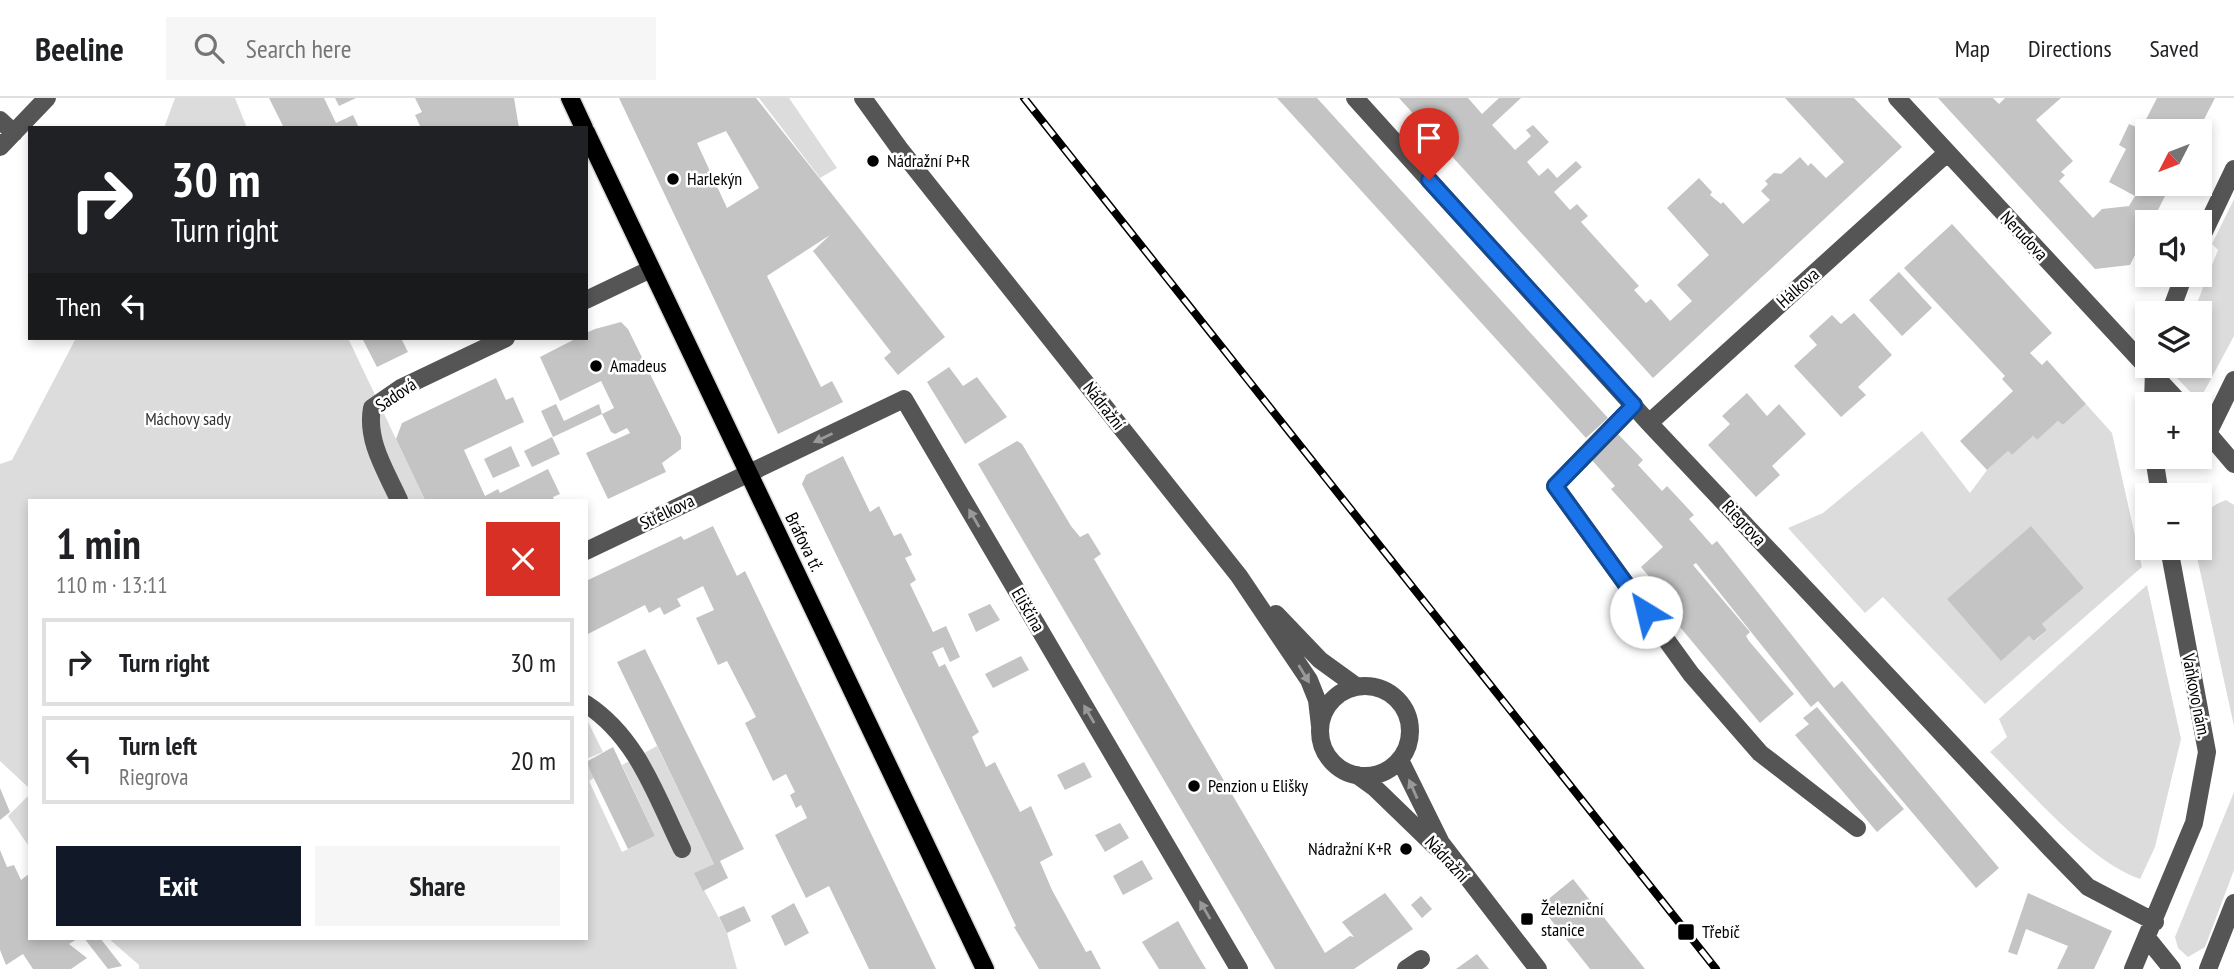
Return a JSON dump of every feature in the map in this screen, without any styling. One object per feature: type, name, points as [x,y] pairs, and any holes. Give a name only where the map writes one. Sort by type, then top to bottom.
[{"type":"main road","name":"Bráfova tř.","points":[[570,98],[583,126]]},
{"type":"main road","name":"Bráfova tř.","points":[[588,136],[985,969]]},
{"type":"street","points":[[0,147],[47,98]]},
{"type":"street","name":"Nádražní","points":[[863,98],[899,148],[1239,576],[1309,680],[1317,700],[1326,754],[1339,768],[1357,775],[1413,824],[1474,888]]},
{"type":"street","name":"Riegrova","points":[[1355,98],[1649,423],[2088,887],[2151,930]]},
{"type":"street","name":"Nerudova","points":[[1897,98],[2135,350]]},
{"type":"street","points":[[0,120],[13,133]]},
{"type":"street","name":"Hálkova","points":[[1649,423],[1947,153]]},
{"type":"street","points":[[2212,215],[2234,169]]},
{"type":"street","points":[[588,299],[651,269]]},
{"type":"street","name":"Sadová","points":[[398,499],[373,441],[369,422],[372,408],[401,388],[502,340]]},
{"type":"street","points":[[2160,378],[2171,392]]},
{"type":"street","points":[[2212,415],[2234,380]]},
{"type":"street","name":"Eliščina","points":[[748,474],[904,399],[1239,969]]},
{"type":"street","points":[[1634,405],[1555,486],[1691,674],[1760,754],[1857,828]]},
{"type":"street","points":[[2212,438],[2234,464]]},
{"type":"street","name":"Střelkova","points":[[588,550],[748,474]]},
{"type":"street","name":"Vaňkovo nám.","points":[[2133,969],[2194,823],[2207,752],[2171,560]]},
{"type":"street","points":[[1239,576],[1320,660],[1356,686],[1381,688],[1391,693],[1405,709],[1411,730],[1400,760],[1376,775],[1357,775]]},
{"type":"street","points":[[1320,726],[1332,699],[1356,686]]},
{"type":"street","points":[[588,705],[617,727],[632,746],[682,849]]},
{"type":"street","name":"Nádražní","points":[[1400,760],[1435,833],[1474,888],[1538,969]]},
{"type":"street","points":[[2208,969],[2234,903]]},
{"type":"street","points":[[2151,930],[2172,969]]},
{"type":"street","points":[[1406,969],[1421,959]]},
{"type":"green space","points":[[175,98],[235,98],[246,126],[165,126]]},
{"type":"green space","points":[[759,98],[789,98],[837,168],[820,178]]},
{"type":"green space","points":[[2234,199],[2234,336],[2212,377],[2212,301],[2198,301],[2203,287],[2212,287],[2212,265],[2218,250],[2212,244]]},
{"type":"green space","name":"Máchovy sady","points":[[75,340],[349,340],[425,499],[28,499],[28,787],[0,761],[0,464],[12,460]]},
{"type":"green space","points":[[2177,378],[2211,378],[2204,392],[2190,392]]},
{"type":"green space","points":[[2086,404],[2112,433],[2135,536],[2135,560],[2140,560],[2142,567],[1985,704],[1883,597],[1865,613],[1788,528],[1823,513],[1922,431],[1970,493],[1987,470],[2008,451],[2012,455],[2033,436],[2037,440],[2058,421],[2063,425]],"holes":[[[2031,527],[2084,588],[2042,624],[2047,630],[2035,641],[2029,636],[2001,660]]]},
{"type":"green space","points":[[2226,500],[2234,505],[2234,726],[2198,560],[2212,560],[2212,507]]},
{"type":"green space","points":[[2147,585],[2181,739],[2155,847],[2140,879],[2120,870],[2080,841],[1990,752],[2007,737],[1999,719]]},
{"type":"green space","points":[[588,722],[603,752],[588,758]]},
{"type":"green space","points":[[657,746],[714,864],[695,873],[727,933],[737,969],[139,969],[139,965],[110,940],[588,940],[588,766],[594,778],[589,781],[622,852],[655,836],[622,765]]},
{"type":"green space","points":[[2234,792],[2234,870],[2205,947],[2188,957],[2178,948],[2175,937]]},
{"type":"green space","points":[[28,796],[28,845],[8,816]]},
{"type":"building","points":[[269,98],[324,98],[336,123],[353,115],[358,126],[283,126]]},
{"type":"building","points":[[335,98],[356,98],[339,106]]},
{"type":"building","points":[[415,98],[514,98],[519,126],[420,126],[415,115],[422,112]]},
{"type":"building","points":[[619,98],[756,98],[945,337],[898,375],[884,358],[891,352],[813,251],[830,235],[767,276],[821,387],[832,381],[843,402],[778,434]],"holes":[[[726,131],[759,188],[727,208],[697,143]]]},
{"type":"building","points":[[1277,98],[1317,98],[1608,418],[1586,438]]},
{"type":"building","points":[[1399,98],[1468,98],[1482,114],[1499,98],[1521,98],[1492,125],[1515,150],[1531,136],[1526,130],[1533,125],[1549,142],[1527,162],[1539,176],[1548,168],[1557,178],[1576,161],[1582,167],[1554,192],[1570,210],[1577,204],[1588,216],[1581,222],[1639,286],[1634,290],[1646,303],[1651,299],[1670,321],[1692,301],[1677,285],[1709,255],[1667,208],[1699,178],[1712,192],[1710,195],[1721,204],[1723,202],[1743,224],[1770,200],[1761,191],[1768,184],[1765,181],[1774,173],[1781,174],[1800,157],[1808,166],[1811,163],[1826,178],[1844,162],[1785,98],[1854,98],[1902,147],[1653,378]]},
{"type":"building","points":[[1938,98],[1993,98],[1999,104],[2005,98],[2061,98],[2036,120],[2073,161],[2061,172],[2065,175],[2059,181],[2093,218],[2102,209],[2129,206],[2135,196],[2165,196],[2158,210],[2135,210],[2135,255],[2130,265],[2095,269]]},
{"type":"building","points":[[2157,98],[2215,98],[2204,119],[2146,119]]},
{"type":"building","points":[[2129,124],[2135,126],[2135,196],[2109,182],[2126,149],[2119,145]]},
{"type":"building","points":[[1952,224],[2052,333],[2030,353],[2042,365],[2047,360],[2086,404],[2063,425],[2058,421],[2037,440],[2033,436],[2012,455],[2008,451],[1987,470],[1960,441],[2013,391],[2002,379],[2005,376],[1904,268]]},
{"type":"building","points":[[1899,272],[1932,308],[1902,336],[1869,300]]},
{"type":"building","points":[[1854,313],[1892,355],[1858,387],[1866,395],[1841,417],[1794,366],[1817,345],[1809,336],[1832,315],[1841,324]]},
{"type":"building","points":[[621,322],[628,329],[681,437],[681,449],[662,463],[666,472],[608,499],[586,453],[630,433],[627,428],[615,434],[611,432],[602,414],[614,408],[601,381],[560,401],[540,357],[573,340],[588,340],[588,332]]},
{"type":"building","points":[[363,340],[402,340],[408,352],[377,367]]},
{"type":"building","points":[[949,367],[963,386],[977,377],[1007,417],[965,444],[927,382]]},
{"type":"building","points":[[496,378],[506,400],[513,397],[524,422],[464,450],[485,496],[498,489],[500,493],[548,469],[560,494],[554,499],[425,499],[396,439],[402,423]]},
{"type":"building","points":[[1747,393],[1767,416],[1779,404],[1806,434],[1772,466],[1780,475],[1756,497],[1708,445],[1730,424],[1722,416]]},
{"type":"building","points":[[556,404],[564,421],[599,404],[602,414],[553,437],[541,411]]},
{"type":"building","points":[[1617,433],[1643,460],[1638,465],[1662,491],[1667,486],[1694,515],[1689,519],[1712,545],[1717,541],[1834,688],[1842,681],[1999,868],[1976,888],[1818,701],[1811,707],[1696,563],[1693,565],[1750,632],[1746,636],[1749,641],[1794,694],[1760,723],[1665,609],[1672,603],[1641,567],[1663,547],[1611,489],[1615,486],[1590,458]]},
{"type":"building","points":[[552,437],[560,454],[532,467],[524,451]]},
{"type":"building","points":[[1017,441],[1022,444],[1071,526],[1080,537],[1088,533],[1101,554],[1094,559],[1325,953],[1350,936],[1354,937],[1342,922],[1385,893],[1413,929],[1354,969],[1275,969],[978,464]]},
{"type":"building","points":[[511,446],[520,466],[493,478],[484,459]]},
{"type":"building","points":[[843,456],[870,512],[879,506],[894,536],[901,533],[912,555],[905,558],[916,580],[910,584],[933,632],[946,626],[960,657],[950,662],[943,647],[932,652],[939,667],[945,664],[979,732],[972,737],[986,767],[995,762],[1020,812],[1031,806],[1053,855],[1040,862],[1052,890],[1086,952],[1091,950],[1101,969],[1039,969],[1014,927],[1016,926],[802,484],[806,475]]},
{"type":"building","points":[[713,526],[737,576],[745,571],[936,969],[869,969],[829,886],[806,898],[775,835],[807,818],[801,805],[796,808],[790,795],[795,792],[786,774],[773,781],[745,723],[756,717],[727,661],[718,665],[696,618],[714,610],[703,586],[677,599],[681,606],[664,615],[660,607],[649,613],[645,605],[588,634],[588,580],[681,536],[684,540]]},
{"type":"building","points":[[2031,526],[2084,588],[2042,624],[2047,630],[2034,641],[2029,636],[2001,661],[1947,599]]},
{"type":"building","points":[[990,604],[1000,620],[976,632],[968,614]]},
{"type":"building","points":[[645,649],[744,849],[720,861],[728,878],[703,891],[694,873],[714,864],[617,662]]},
{"type":"building","points":[[1021,656],[1029,670],[993,688],[985,674]]},
{"type":"building","points":[[1817,707],[1904,809],[1877,832],[1795,735],[1809,724],[1803,718]]},
{"type":"building","points":[[613,747],[655,836],[628,849],[588,766],[588,761]]},
{"type":"building","points":[[1084,762],[1092,777],[1065,790],[1057,775]]},
{"type":"building","points":[[0,788],[10,812],[0,820]]},
{"type":"building","points":[[1120,823],[1129,838],[1105,852],[1095,835]]},
{"type":"building","points":[[0,850],[7,867],[14,865],[21,880],[28,875],[28,940],[76,940],[69,944],[87,958],[71,969],[33,969],[23,954],[6,965],[0,950]]},
{"type":"building","points":[[1142,860],[1153,879],[1123,895],[1113,876]]},
{"type":"building","points":[[1573,879],[1645,969],[1590,969],[1540,906]]},
{"type":"building","points":[[2028,893],[2112,931],[2094,969],[2057,969],[2068,946],[2026,929],[2017,955],[2008,952]]},
{"type":"building","points":[[1421,896],[1432,909],[1422,918],[1411,905]]},
{"type":"building","points":[[794,903],[809,933],[785,946],[771,916]]},
{"type":"building","points":[[744,906],[751,921],[727,933],[719,917]]},
{"type":"building","points":[[1178,921],[1206,969],[1159,969],[1142,942]]},
{"type":"building","points":[[86,940],[102,940],[122,966],[108,969]]},
{"type":"building","points":[[1477,954],[1489,969],[1456,969]]},
{"type":"railway","points":[[1024,98],[1716,969]]},
{"type":"place","name":"Nádražní P+R","points":[[873,161]]},
{"type":"place","name":"Harlekýn","points":[[673,179]]},
{"type":"place","name":"Amadeus","points":[[596,366]]},
{"type":"place","name":"Penzion u Elišky","points":[[1194,786]]},
{"type":"place","name":"Nádražní K+R","points":[[1406,849]]},
{"type":"place","name":"Železniční stanice","points":[[1527,919]]},
{"type":"place","name":"Třebíč","points":[[1686,932]]},
{"type":"route","points":[[1429,180],[1634,405],[1555,486],[1646,612]]}]
